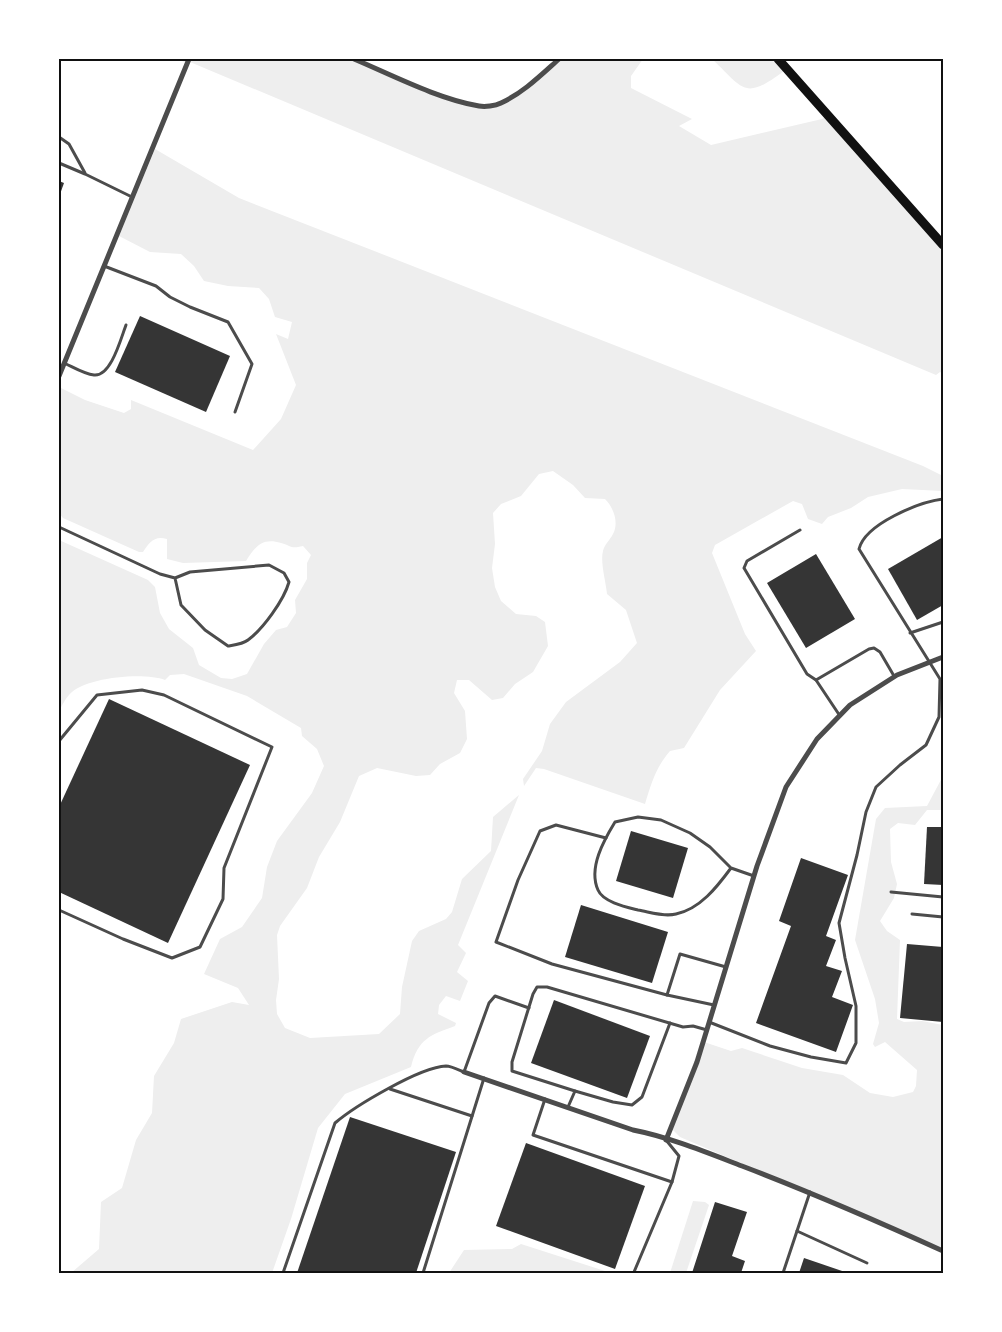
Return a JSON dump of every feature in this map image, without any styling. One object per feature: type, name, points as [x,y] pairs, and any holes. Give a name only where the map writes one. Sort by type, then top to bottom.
[{"type":"main road","points":[[778,59],[943,244]]},
{"type":"street","points":[[59,376],[189,59]]},
{"type":"street","points":[[354,59],[456,101],[481,107],[500,104],[522,91],[558,59]]},
{"type":"street","points":[[666,1140],[697,1062],[754,876],[786,787],[817,739],[850,705],[894,676],[943,657]]},
{"type":"street","points":[[464,1072],[633,1130],[649,1133],[707,1152],[810,1192],[943,1251]]},
{"type":"lane","points":[[59,137],[69,144],[85,174]]},
{"type":"lane","points":[[59,163],[132,197]]},
{"type":"lane","points":[[104,266],[156,286],[170,297],[190,308],[228,322],[252,364],[235,412]]},
{"type":"lane","points":[[64,364],[94,375],[101,374],[109,367],[126,325]]},
{"type":"lane","points":[[709,1022],[770,1046],[811,1057],[846,1063],[856,1043],[856,1006],[839,923],[866,812],[876,787],[900,765],[926,746],[939,717],[940,679],[859,549],[860,543],[868,533],[899,514],[935,500],[943,499]]},
{"type":"lane","points":[[59,527],[160,574],[174,578],[190,572],[269,565],[284,573],[289,582],[287,590],[264,622],[246,642],[228,646],[206,630],[181,605],[174,578]]},
{"type":"lane","points":[[800,530],[747,561],[744,568],[807,674],[816,680],[840,716]]},
{"type":"lane","points":[[910,633],[943,622]]},
{"type":"lane","points":[[816,680],[869,649],[874,648],[880,652],[894,676]]},
{"type":"lane","points":[[59,741],[97,695],[142,690],[164,695],[272,747],[224,868],[223,899],[200,947],[172,958],[123,939],[59,910]]},
{"type":"lane","points":[[731,868],[707,898],[676,914],[662,914],[630,908],[607,899],[598,891],[594,870],[606,838],[615,822],[638,816],[661,820],[690,833],[710,847],[731,868],[754,876]]},
{"type":"lane","points":[[606,838],[556,825],[540,831],[518,880],[496,942],[552,964],[714,1006]]},
{"type":"lane","points":[[891,892],[943,897]]},
{"type":"lane","points":[[912,914],[943,917]]},
{"type":"lane","points":[[666,995],[680,954],[726,967]]},
{"type":"lane","points":[[670,1023],[642,1097],[632,1105],[613,1102],[574,1091],[512,1071],[512,1062],[533,994],[537,987],[547,987],[670,1023],[683,1027],[694,1026],[707,1030]]},
{"type":"lane","points":[[283,1273],[335,1122],[351,1110],[390,1088],[430,1070],[447,1066],[464,1072],[489,1002],[495,996],[529,1008]]},
{"type":"lane","points":[[424,1273],[484,1078]]},
{"type":"lane","points":[[390,1088],[472,1116]]},
{"type":"lane","points":[[568,1107],[574,1091]]},
{"type":"lane","points":[[545,1099],[533,1135],[672,1182]]},
{"type":"lane","points":[[634,1272],[672,1182],[679,1156],[666,1140]]},
{"type":"lane","points":[[783,1273],[810,1192]]},
{"type":"lane","points":[[797,1231],[867,1263]]},
{"type":"shaded area","points":[[178,59],[354,59],[414,84],[480,107],[505,103],[561,59],[643,59],[631,76],[631,88],[692,119],[679,126],[711,145],[822,119],[828,115],[943,244],[943,374],[940,372],[936,375],[190,62],[186,63]]},
{"type":"shaded area","points":[[712,59],[778,59],[784,71],[760,86],[745,88],[731,78]]},
{"type":"shaded area","points":[[155,149],[239,198],[923,466],[943,476],[943,491],[902,489],[868,497],[851,508],[828,517],[822,524],[808,519],[802,504],[793,501],[715,545],[712,553],[745,634],[756,651],[720,690],[684,748],[670,751],[665,757],[654,776],[645,804],[544,769],[536,768],[524,786],[523,779],[542,751],[550,724],[566,702],[620,662],[637,643],[626,610],[607,594],[602,556],[616,525],[611,507],[605,499],[585,498],[573,485],[553,471],[539,474],[521,496],[501,504],[493,513],[495,544],[492,568],[495,587],[501,601],[516,614],[536,616],[545,622],[548,646],[533,672],[515,684],[503,698],[492,700],[469,680],[457,680],[454,693],[465,711],[467,739],[460,753],[440,764],[430,775],[416,776],[377,768],[359,776],[340,822],[319,857],[307,888],[280,926],[277,935],[279,979],[276,1000],[277,1014],[285,1028],[310,1038],[379,1034],[400,1014],[402,987],[412,941],[419,931],[446,919],[452,912],[462,879],[491,851],[493,817],[519,795],[458,945],[466,953],[457,972],[468,981],[460,1001],[446,996],[439,1005],[438,1014],[456,1023],[455,1026],[426,1039],[417,1050],[411,1067],[345,1094],[318,1128],[291,1219],[272,1273],[71,1273],[99,1249],[101,1202],[122,1188],[136,1140],[152,1113],[154,1076],[174,1043],[181,1019],[232,1002],[249,1005],[238,988],[204,974],[220,939],[242,927],[262,898],[267,867],[277,841],[312,793],[324,766],[317,749],[302,736],[301,728],[247,696],[184,674],[170,675],[165,680],[143,676],[129,676],[100,680],[87,684],[69,695],[59,711],[59,540],[148,580],[155,587],[160,613],[169,629],[193,648],[199,665],[221,678],[232,679],[247,674],[264,644],[276,630],[287,627],[296,613],[295,600],[307,579],[307,563],[311,555],[303,546],[293,547],[269,541],[256,548],[246,561],[183,563],[167,559],[167,539],[155,539],[143,552],[139,552],[63,518],[59,513],[59,387],[85,400],[124,413],[131,409],[131,400],[253,450],[281,419],[296,385],[276,334],[288,339],[292,322],[275,317],[269,299],[259,288],[228,286],[204,281],[194,266],[181,254],[150,252],[119,236]]},
{"type":"shaded area","points":[[943,776],[943,810],[927,810],[915,825],[898,823],[890,829],[891,862],[897,884],[894,898],[880,921],[887,931],[900,940],[897,1019],[904,1022],[922,1021],[943,1025],[943,1250],[680,1137],[671,1128],[701,1041],[731,1051],[742,1048],[802,1068],[843,1075],[870,1093],[893,1097],[913,1092],[916,1086],[917,1070],[885,1042],[875,1047],[873,1044],[879,1023],[875,999],[855,940],[876,819],[885,808],[927,806]]},
{"type":"shaded area","points":[[693,1201],[705,1202],[709,1205],[686,1273],[670,1273]]},
{"type":"shaded area","points":[[521,1244],[608,1273],[449,1273],[464,1250],[512,1249]]},
{"type":"building","points":[[59,181],[64,183],[59,197]]},
{"type":"building","points":[[140,316],[230,356],[206,412],[115,372]]},
{"type":"building","points":[[943,537],[943,605],[917,620],[888,569]]},
{"type":"building","points":[[816,554],[855,619],[806,648],[767,583]]},
{"type":"building","points":[[109,699],[250,765],[168,943],[59,892],[59,807]]},
{"type":"building","points":[[927,827],[943,827],[943,885],[924,884]]},
{"type":"building","points":[[631,831],[688,848],[673,898],[616,881]]},
{"type":"building","points":[[801,858],[848,875],[826,936],[836,940],[826,966],[842,971],[832,997],[853,1005],[836,1052],[756,1023],[791,926],[779,921]]},
{"type":"building","points":[[581,905],[668,932],[652,983],[565,957]]},
{"type":"building","points":[[907,944],[943,947],[943,1022],[900,1018]]},
{"type":"building","points":[[554,1000],[650,1036],[627,1098],[531,1063]]},
{"type":"building","points":[[350,1117],[456,1152],[416,1273],[297,1273]]},
{"type":"building","points":[[526,1143],[645,1186],[615,1269],[496,1226]]},
{"type":"building","points":[[715,1202],[747,1212],[732,1256],[745,1261],[741,1273],[692,1273]]},
{"type":"building","points":[[804,1258],[848,1273],[799,1273]]}]
